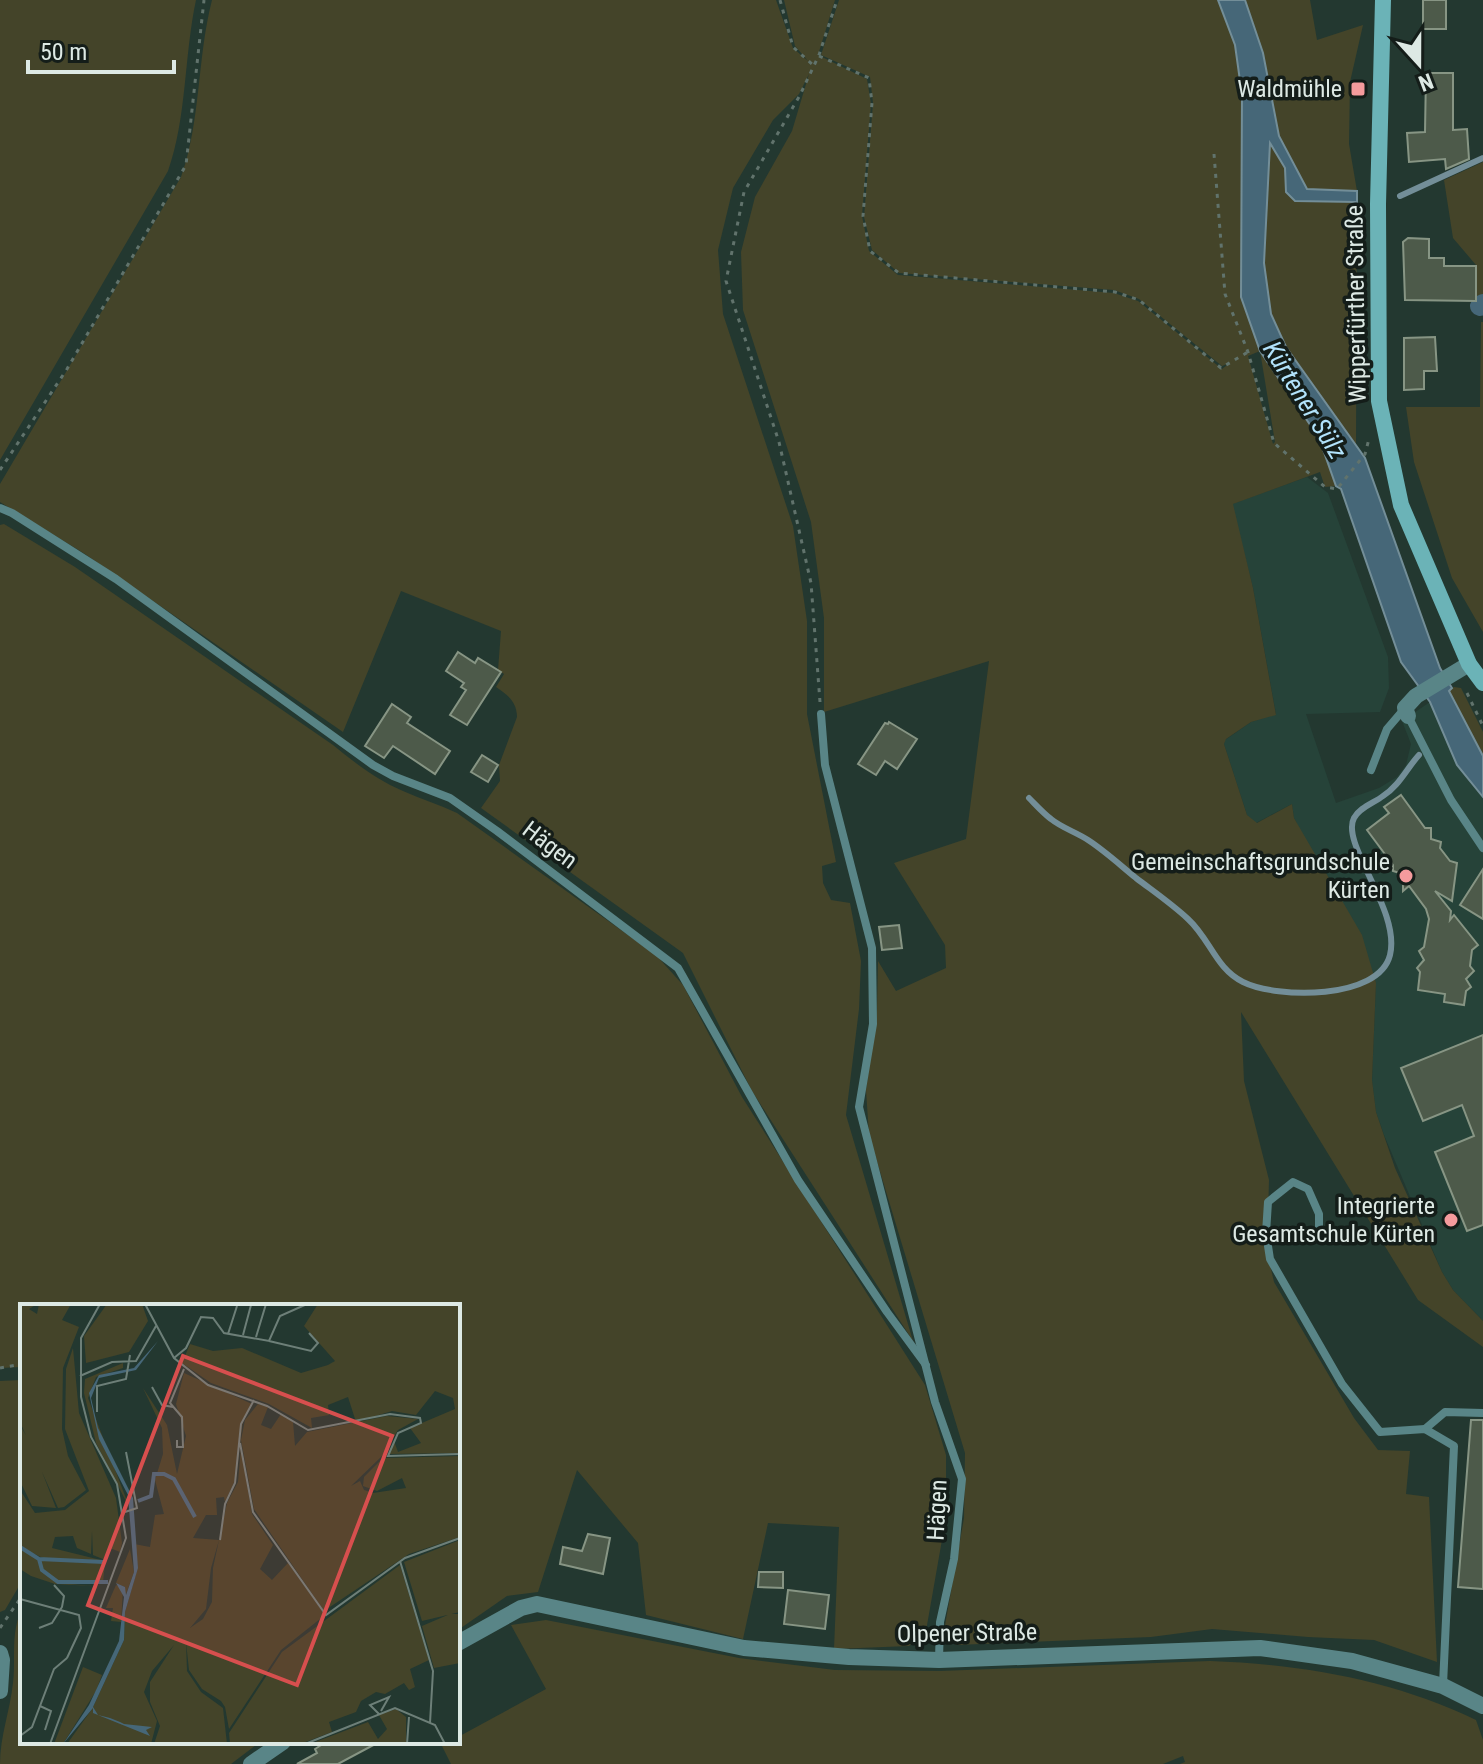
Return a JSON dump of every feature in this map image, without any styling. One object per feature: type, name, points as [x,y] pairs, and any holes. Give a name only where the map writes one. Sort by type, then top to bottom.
[{"type":"main road","name":"Wipperfürther Straße","points":[[1383,0],[1378,204],[1379,401],[1401,505],[1462,668],[1483,683]]},
{"type":"street","points":[[1410,706],[1462,668]]},
{"type":"street","name":"Olpener Straße","points":[[460,1642],[521,1608],[537,1604],[744,1648],[849,1657],[939,1660],[1260,1648],[1352,1661],[1443,1686],[1483,1706]]},
{"type":"street","points":[[0,1653],[0,1691]]},
{"type":"street","points":[[251,1764],[280,1744]]},
{"type":"lane","name":"Hägen","points":[[0,508],[116,579],[373,765],[450,798],[678,968],[798,1180],[926,1365]]},
{"type":"lane","points":[[1371,770],[1387,729],[1410,706],[1451,800],[1483,848]]},
{"type":"lane","name":"Hägen","points":[[821,714],[825,765],[872,948],[873,1024],[859,1107],[935,1402],[962,1479],[954,1559],[940,1622],[939,1660]]},
{"type":"lane","points":[[1319,1230],[1319,1214],[1308,1189],[1293,1182],[1268,1202],[1266,1233],[1270,1259],[1342,1384],[1380,1432],[1425,1429],[1454,1446],[1443,1686]]},
{"type":"lane","points":[[1425,1429],[1445,1412],[1483,1413]]},
{"type":"path","points":[[0,470],[67,369],[186,165],[204,0]]},
{"type":"path","points":[[780,0],[793,47],[813,65]]},
{"type":"path","points":[[821,714],[811,583],[779,442],[726,281],[744,192],[800,95],[819,55],[837,0]]},
{"type":"path","points":[[819,55],[869,78],[872,103],[863,216],[870,251],[899,273],[1115,292],[1139,300],[1221,368],[1248,352]]},
{"type":"path","points":[[1214,154],[1225,294],[1248,352],[1274,443],[1325,487],[1337,489],[1365,454]]},
{"type":"path","points":[[0,1368],[20,1364]]},
{"type":"path","points":[[0,1628],[20,1599]]},
{"type":"shaded area","points":[[0,0],[196,0],[179,129],[168,171],[0,460]]},
{"type":"shaded area","points":[[212,0],[776,0],[793,48],[808,61],[795,46],[784,0],[835,0],[818,55],[867,79],[871,104],[862,216],[869,251],[898,275],[1114,293],[1138,301],[1222,369],[1230,363],[1222,366],[1139,299],[1114,290],[899,273],[872,250],[864,217],[873,103],[870,77],[821,55],[839,0],[1218,0],[1235,45],[1242,95],[1241,297],[1260,351],[1319,438],[1336,486],[1325,487],[1320,472],[1233,504],[1253,588],[1276,715],[1251,722],[1226,739],[1224,744],[1247,815],[1257,823],[1292,804],[1294,818],[1362,935],[1376,983],[1372,1080],[1376,1112],[1395,1168],[1442,1272],[1453,1290],[1483,1321],[1483,1347],[1418,1300],[1241,1012],[1244,1081],[1269,1180],[1267,1252],[1274,1282],[1354,1418],[1378,1450],[1410,1451],[1406,1494],[1429,1497],[1437,1662],[1374,1640],[1212,1629],[1151,1637],[956,1645],[944,1631],[964,1518],[965,1453],[869,1135],[866,1090],[877,1011],[878,961],[896,991],[946,968],[945,945],[894,863],[966,839],[989,661],[824,712],[824,618],[811,522],[743,310],[741,252],[755,197],[792,131],[809,74],[799,94],[773,120],[733,188],[718,250],[723,314],[793,526],[807,621],[807,714],[836,862],[822,866],[823,883],[831,900],[850,903],[861,961],[859,1009],[846,1115],[913,1341],[752,1091],[683,953],[481,808],[500,781],[499,765],[517,717],[511,699],[496,687],[504,674],[498,670],[501,631],[401,591],[343,732],[85,554],[0,502],[0,484],[181,177],[192,134]],"holes":[[[1260,351],[1273,444],[1248,356]]]},
{"type":"shaded area","points":[[1245,0],[1310,0],[1317,40],[1363,25],[1350,82],[1349,144],[1357,191],[1307,190],[1279,136]]},
{"type":"shaded area","points":[[1270,141],[1285,168],[1286,192],[1295,201],[1357,202],[1356,447],[1296,363],[1271,313],[1264,249]]},
{"type":"shaded area","points":[[1483,162],[1483,297],[1476,300],[1476,265],[1453,238],[1444,180]]},
{"type":"shaded area","points":[[1481,322],[1483,632],[1452,578],[1414,462],[1406,407],[1480,407]]},
{"type":"shaded area","points":[[1307,477],[1328,493],[1388,657],[1389,688],[1380,712],[1306,714],[1336,803],[1379,788],[1397,777],[1406,765],[1411,744],[1402,721],[1430,702],[1457,764],[1483,797],[1483,1321],[1453,1290],[1442,1272],[1376,1112],[1372,1080],[1376,983],[1294,818],[1292,804],[1256,823],[1252,822],[1224,744],[1225,740],[1251,722],[1276,714],[1253,588],[1232,504]]},
{"type":"shaded area","points":[[4,524],[75,567],[375,776],[457,813],[656,955],[683,985],[742,1097],[925,1385],[946,1455],[946,1517],[926,1631],[909,1646],[834,1649],[839,1527],[768,1523],[743,1639],[646,1615],[638,1543],[577,1470],[538,1592],[507,1596],[460,1629],[460,1304],[20,1304],[20,1367],[0,1368],[0,525]]},
{"type":"shaded area","points":[[1461,688],[1483,732],[1483,756],[1449,690]]},
{"type":"shaded area","points":[[20,1380],[20,1584],[5,1610],[0,1612],[0,1381]]},
{"type":"shaded area","points":[[20,1614],[20,1744],[257,1744],[231,1764],[0,1764],[13,1683]]},
{"type":"shaded area","points":[[546,1620],[739,1658],[835,1670],[940,1671],[1210,1661],[1312,1670],[1412,1694],[1476,1720],[1483,1740],[1483,1764],[1180,1764],[1185,1762],[1183,1756],[1163,1764],[451,1764],[442,1746],[460,1744],[460,1736],[546,1689],[511,1625]]},
{"type":"water","name":"Kürtener Sülz","points":[[1218,0],[1245,0],[1263,53],[1279,136],[1307,189],[1357,191],[1357,202],[1295,201],[1286,192],[1285,168],[1270,143],[1264,263],[1271,314],[1286,347],[1365,458],[1440,668],[1452,688],[1449,691],[1483,756],[1483,797],[1457,765],[1430,702],[1401,662],[1341,489],[1336,486],[1319,438],[1260,351],[1241,297],[1242,95],[1235,45]]},
{"type":"building","points":[[1423,0],[1446,0],[1446,29],[1423,29]]},
{"type":"building","points":[[1426,73],[1453,73],[1453,130],[1467,129],[1469,159],[1446,169],[1445,159],[1409,162],[1407,133],[1425,132]]},
{"type":"building","points":[[1408,238],[1429,239],[1429,258],[1444,258],[1444,266],[1476,266],[1476,301],[1405,300],[1403,242]]},
{"type":"building","points":[[1435,337],[1437,371],[1424,371],[1424,389],[1404,390],[1404,338]]},
{"type":"building","points":[[458,652],[475,663],[478,658],[501,672],[467,725],[450,715],[466,690],[461,687],[464,683],[446,671]]},
{"type":"building","points":[[392,704],[411,717],[407,723],[450,751],[435,774],[393,746],[384,758],[365,746]]},
{"type":"building","points":[[889,722],[917,739],[897,769],[885,761],[876,775],[858,764],[885,723]]},
{"type":"building","points":[[482,755],[498,765],[488,782],[471,772]]},
{"type":"building","points":[[1401,795],[1425,828],[1431,828],[1431,839],[1441,842],[1440,848],[1450,861],[1457,863],[1452,901],[1435,891],[1451,911],[1450,920],[1454,915],[1478,945],[1472,950],[1470,966],[1474,971],[1466,979],[1471,987],[1466,991],[1464,1005],[1444,1002],[1445,994],[1418,990],[1420,972],[1417,968],[1424,960],[1419,951],[1424,947],[1429,919],[1426,909],[1409,886],[1403,891],[1403,874],[1393,871],[1393,865],[1367,830],[1389,813],[1384,807]]},
{"type":"building","points":[[1483,869],[1483,919],[1460,905]]},
{"type":"building","points":[[899,925],[902,948],[882,950],[879,927]]},
{"type":"building","points":[[1483,1035],[1483,1225],[1467,1231],[1435,1152],[1474,1136],[1462,1105],[1423,1121],[1401,1068]]},
{"type":"building","points":[[1471,1420],[1483,1420],[1483,1589],[1458,1587]]},
{"type":"building","points":[[588,1534],[610,1538],[603,1574],[560,1564],[563,1547],[582,1551]]},
{"type":"building","points":[[759,1572],[783,1572],[783,1588],[758,1587]]},
{"type":"building","points":[[788,1590],[829,1595],[825,1629],[784,1624]]},
{"type":"building","points":[[323,1744],[375,1744],[338,1764],[297,1764],[317,1753],[315,1749]]},
{"type":"waterway","points":[[1400,196],[1483,158]]},
{"type":"waterway","points":[[1029,798],[1051,819],[1094,844],[1182,913],[1226,969],[1243,982],[1279,991],[1325,992],[1367,981],[1382,970],[1390,955],[1391,937],[1387,918],[1352,830],[1357,814],[1394,787],[1419,755]]},
{"type":"place","name":"Waldmühle","points":[[1358,89]]},
{"type":"place","name":"Gemeinschaftsgrundschule Kürten","points":[[1406,876]]},
{"type":"place","name":"Integrierte Gesamtschule Kürten","points":[[1451,1220]]}]
